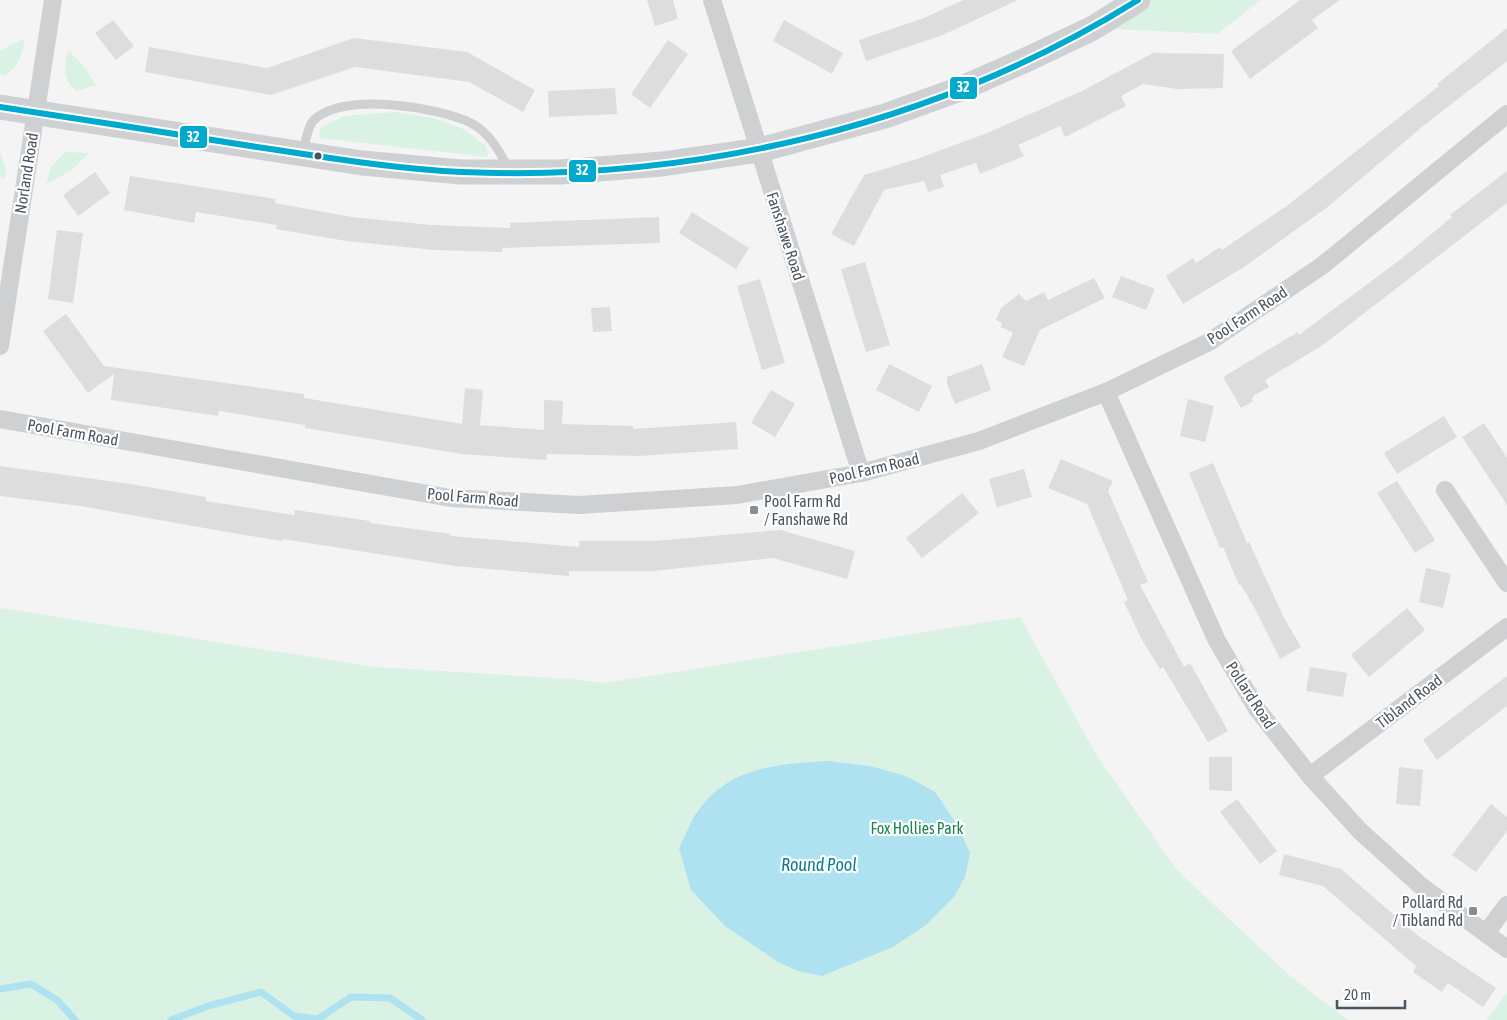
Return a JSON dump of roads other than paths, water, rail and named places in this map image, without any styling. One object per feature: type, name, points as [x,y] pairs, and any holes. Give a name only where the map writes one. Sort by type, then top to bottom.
[{"type":"street","name":"Norland Road","points":[[0,346],[34,113],[53,0]]},
{"type":"street","name":"Fanshawe Road","points":[[712,0],[861,473]]},
{"type":"street","points":[[0,108],[362,163],[443,170],[560,172],[662,164],[760,150],[885,116],[960,89],[1094,28],[1138,0]]},
{"type":"street","name":"Pool Farm Road","points":[[0,419],[451,498],[579,505],[737,495],[861,473],[979,441],[1106,392],[1209,342],[1323,264],[1507,114]]},
{"type":"street","name":"Pollard Road","points":[[1106,392],[1217,641],[1257,709],[1310,776],[1360,832],[1421,886],[1507,949]]},
{"type":"street","points":[[1444,490],[1507,583]]},
{"type":"street","name":"Tibland Road","points":[[1310,776],[1507,627]]},
{"type":"street","points":[[1486,934],[1507,905]]},
{"type":"lane","points":[[302,154],[312,122],[324,112],[354,105],[394,104],[434,111],[472,124],[495,143],[510,172]]},
{"type":"water","name":"Round Pool","points":[[828,761],[870,766],[906,776],[935,792],[958,826],[970,853],[965,877],[954,897],[926,925],[893,947],[822,976],[798,971],[778,962],[725,926],[691,890],[679,848],[697,811],[714,793],[728,783],[743,775],[775,766]]},
{"type":"waterway","points":[[0,989],[31,984],[57,1000],[75,1020]]},
{"type":"waterway","points":[[171,1020],[208,1006],[261,992],[294,1016],[318,1019],[351,997],[390,998],[422,1020]]},
{"type":"place","name":"Pool Farm Rd / Fanshawe Rd","points":[[754,510]]},
{"type":"place","name":"Pollard Rd / Tibland Rd","points":[[1473,911]]},
{"type":"park label","name":"Fox Hollies Park","points":[[917,828]]}]
